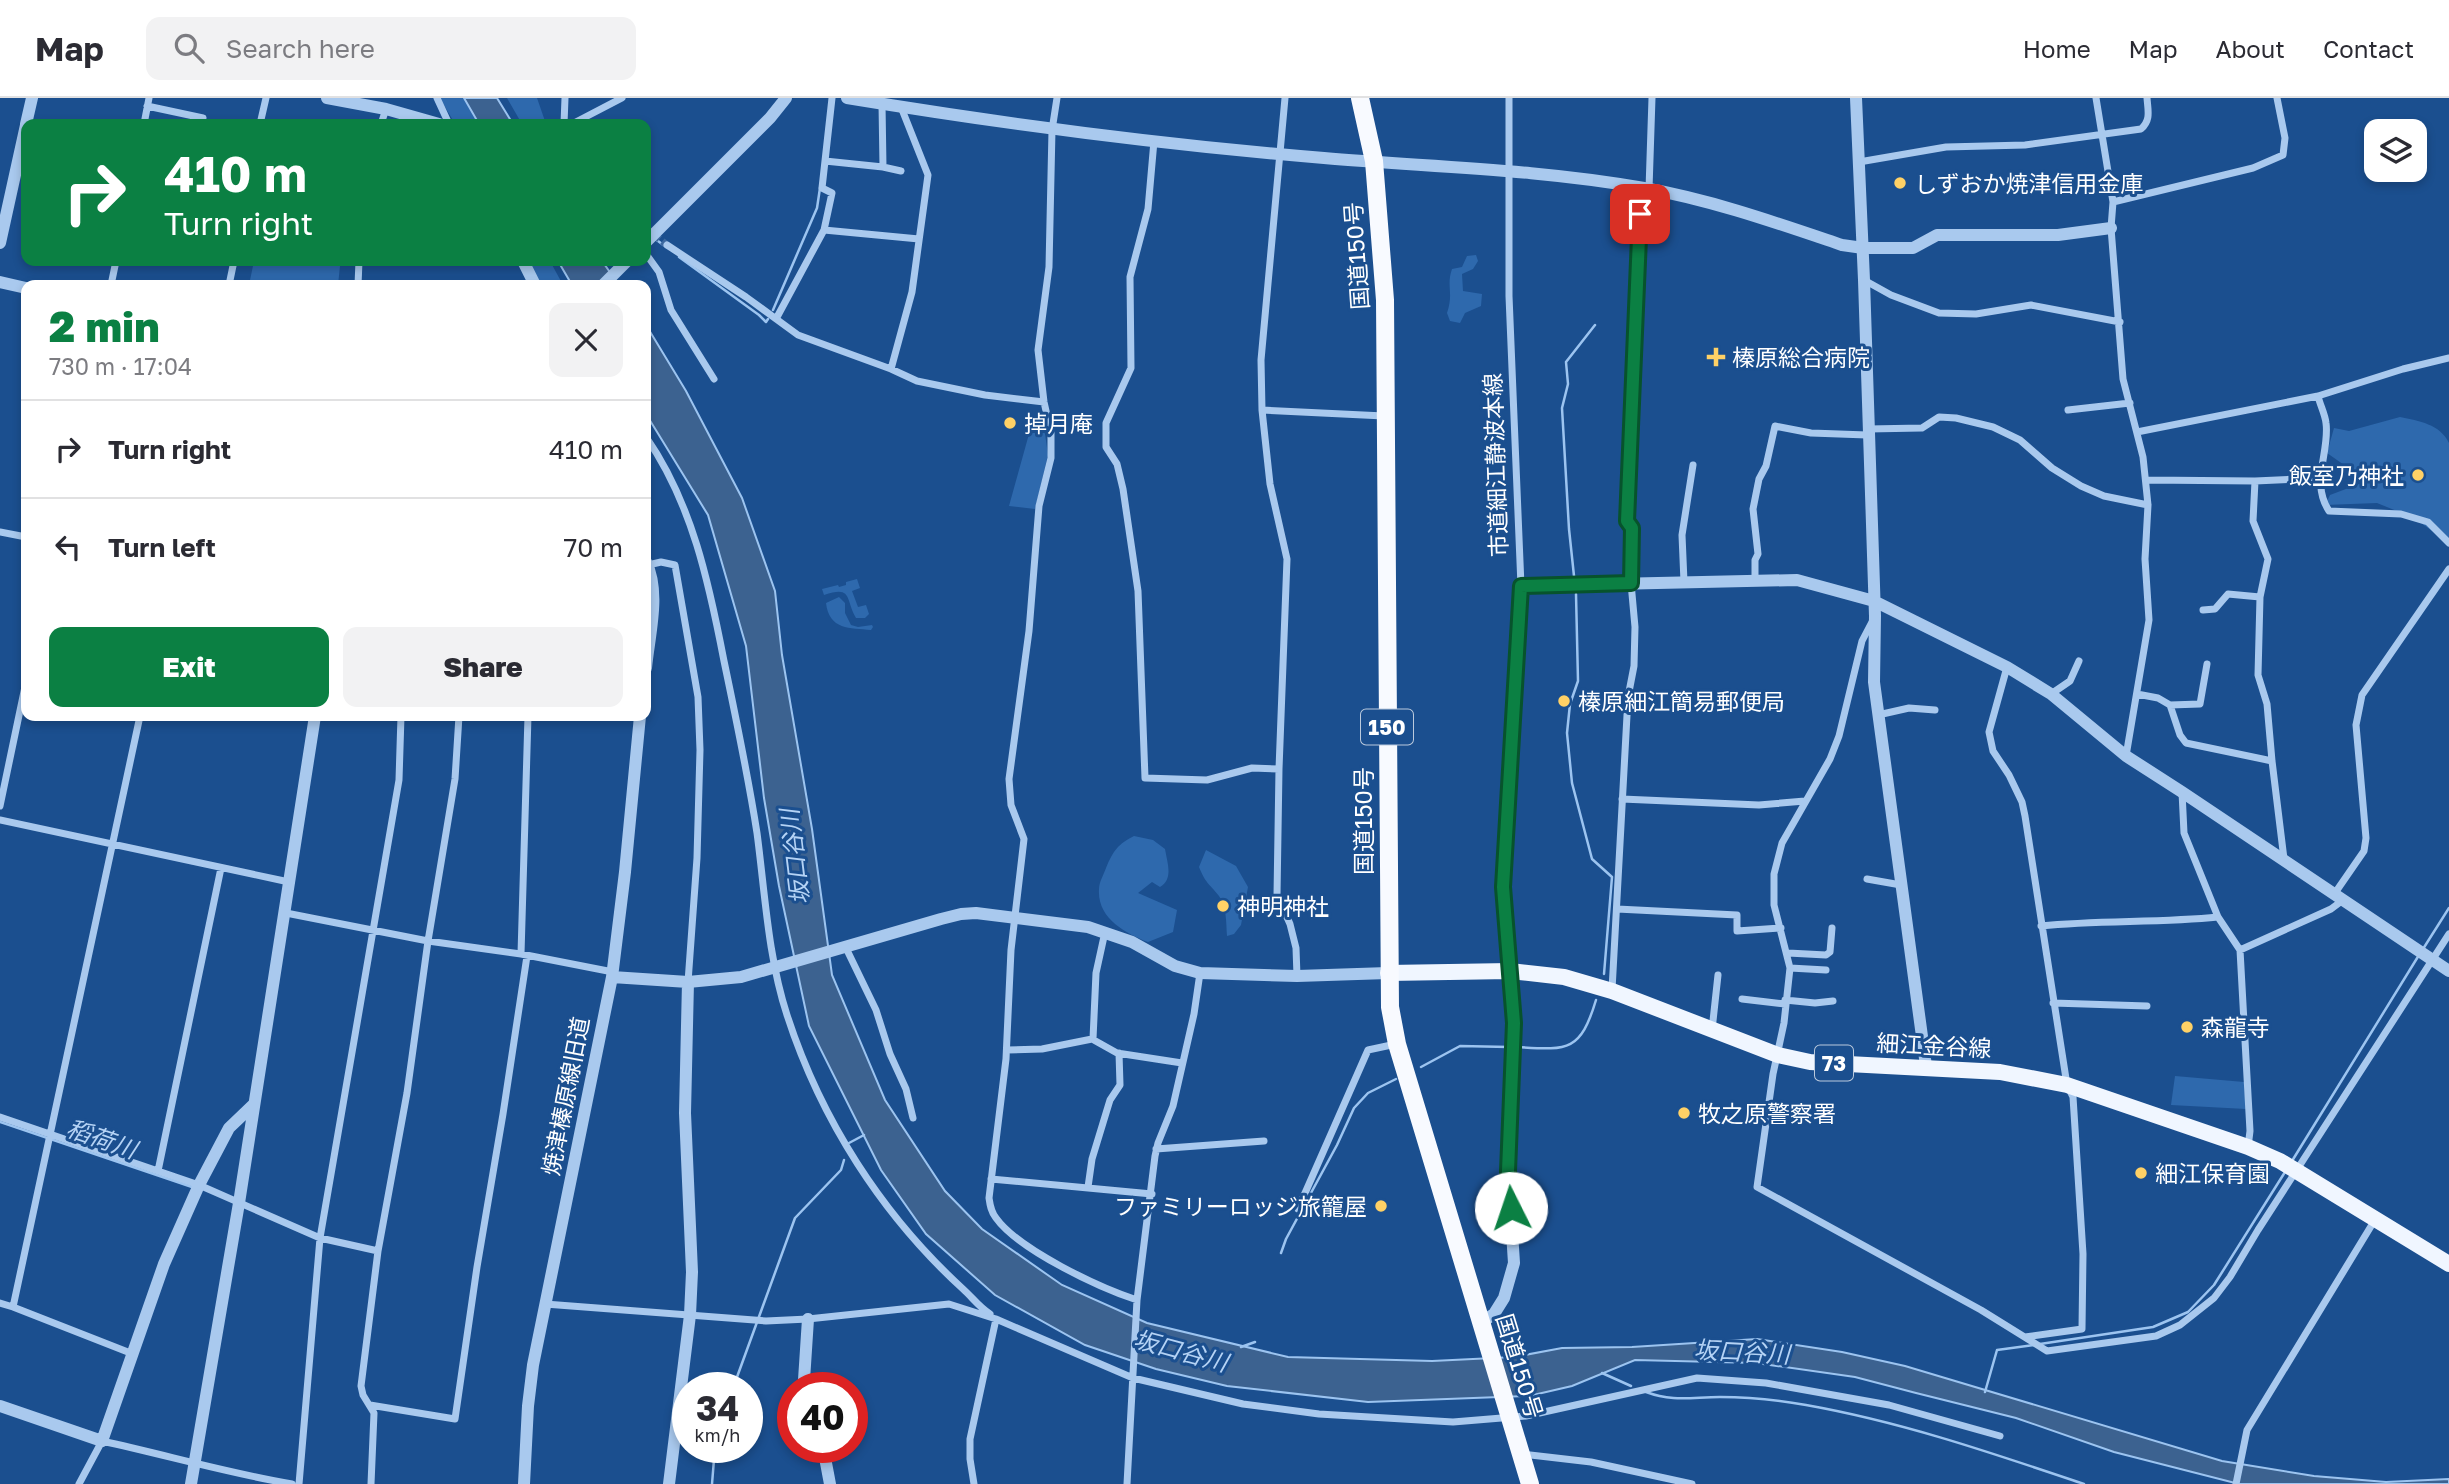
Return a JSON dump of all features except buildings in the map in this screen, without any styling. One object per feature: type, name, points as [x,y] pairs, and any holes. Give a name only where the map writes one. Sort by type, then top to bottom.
[{"type":"highway","name":"国道150号","points":[[1360,98],[1374,161],[1385,300],[1390,1007],[1397,1044],[1530,1484]]},
{"type":"main road","name":"細江金谷線","points":[[1388,973],[1510,971],[1564,977],[1612,991],[1778,1055],[1810,1062],[1926,1066],[2000,1072],[2067,1085],[2248,1147],[2291,1166],[2449,1264]]},
{"type":"street","points":[[27,119],[32,98]]},
{"type":"street","points":[[261,119],[265,98]]},
{"type":"street","points":[[327,98],[421,119]]},
{"type":"street","points":[[437,98],[447,119]]},
{"type":"street","points":[[564,119],[565,98]]},
{"type":"street","points":[[582,119],[622,98]]},
{"type":"street","points":[[651,237],[770,118],[786,98]]},
{"type":"street","points":[[776,319],[824,230],[832,193],[822,188],[832,98]]},
{"type":"street","points":[[847,98],[1052,130],[1281,154],[1509,172],[1645,188],[1719,206],[1842,245],[1863,248],[1913,248],[1937,234],[2058,235],[2111,228]]},
{"type":"street","points":[[1057,98],[1052,130],[1049,267],[1038,350],[1044,402],[1051,433],[1051,458],[1039,506],[1029,631],[1009,779],[1011,805],[1024,839],[1007,997],[1007,1050],[990,1179],[991,1207],[998,1222],[1019,1239],[1063,1267],[1107,1290],[1137,1300]]},
{"type":"street","points":[[1285,98],[1261,360],[1262,410],[1270,484],[1287,559],[1277,895],[1290,924],[1296,948],[1297,976]]},
{"type":"street","name":"市道細江静波本線","points":[[1482,1322],[1494,1314],[1504,1298],[1514,1263],[1508,1171],[1514,1023],[1503,887],[1521,586],[1509,296],[1508,98]]},
{"type":"street","points":[[1612,991],[1628,696],[1634,666],[1632,528],[1627,521],[1652,98]]},
{"type":"street","points":[[1856,98],[1875,616],[1874,682],[1926,1066]]},
{"type":"street","points":[[2096,98],[2113,202],[2111,228],[2123,379],[2147,480],[2145,558],[2148,620],[2126,756]]},
{"type":"street","points":[[1859,162],[1947,146],[2025,145],[2141,129],[2147,123],[2147,98]]},
{"type":"street","points":[[2113,202],[2253,167],[2283,155],[2285,138],[2277,98]]},
{"type":"street","points":[[148,102],[203,118]]},
{"type":"street","points":[[882,104],[883,167]]},
{"type":"street","points":[[891,369],[912,292],[928,175],[901,107]]},
{"type":"street","points":[[382,119],[386,109]]},
{"type":"street","points":[[1154,141],[1148,209],[1130,277],[1131,368],[1106,423],[1106,447],[1117,464],[1123,489],[1138,591],[1145,778],[1207,780],[1252,768],[1279,769]]},
{"type":"street","points":[[0,243],[21,148]]},
{"type":"street","points":[[825,162],[883,167],[901,172]]},
{"type":"street","points":[[824,230],[919,239]]},
{"type":"street","points":[[667,245],[799,335],[917,381],[985,395],[1044,402]]},
{"type":"street","points":[[651,261],[659,272],[671,310],[715,379]]},
{"type":"street","points":[[608,280],[622,266]]},
{"type":"street","points":[[1864,280],[1891,295],[1939,313],[1976,314],[2031,306],[2120,322]]},
{"type":"street","points":[[0,282],[21,287]]},
{"type":"street","points":[[2137,432],[2318,396],[2403,369],[2449,358]]},
{"type":"street","points":[[2318,396],[2327,424],[2320,478],[2325,505],[2329,511],[2401,514],[2428,522],[2449,543]]},
{"type":"street","points":[[2068,410],[2130,403]]},
{"type":"street","points":[[1262,410],[1386,416]]},
{"type":"street","points":[[1755,581],[1755,560],[1758,554],[1753,509],[1775,426],[1811,433],[1867,432],[1922,429],[1939,417],[1956,418],[1993,426],[2020,440],[2052,468],[2081,486],[2104,496],[2148,505]]},
{"type":"street","points":[[651,447],[687,515],[710,590],[752,798],[775,968],[787,1015],[812,1082],[847,1147],[882,1202],[918,1245],[996,1319]]},
{"type":"street","points":[[1684,582],[1682,535],[1693,465]]},
{"type":"street","points":[[2147,480],[2255,481],[2320,478]]},
{"type":"street","points":[[2255,481],[2253,521],[2267,559],[2260,597],[2259,675],[2267,704],[2284,859]]},
{"type":"street","points":[[0,532],[21,536]]},
{"type":"street","points":[[651,563],[675,565],[698,697],[700,750],[697,858],[688,982],[685,1113],[691,1231],[690,1315],[669,1484]]},
{"type":"street","points":[[2240,950],[2331,909],[2364,851],[2366,838],[2357,725],[2362,695],[2449,569]]},
{"type":"street","points":[[651,578],[651,619]]},
{"type":"street","points":[[1521,586],[1797,580],[1874,601],[2007,667],[2052,694],[2126,756],[2449,971]]},
{"type":"street","points":[[2203,610],[2216,609],[2228,594],[2260,597]]},
{"type":"street","points":[[1875,616],[1862,641],[1839,736],[1830,759],[1782,843],[1774,874],[1774,905],[1790,968],[1784,1023],[1773,1074],[1756,1187],[1981,1310],[2047,1351],[2156,1336],[2180,1325],[2214,1298],[2291,1166],[2425,955],[2449,934]]},
{"type":"street","points":[[2052,694],[2070,681],[2079,661]]},
{"type":"street","points":[[2137,694],[2158,698],[2170,705],[2200,704],[2207,664]]},
{"type":"street","points":[[2007,667],[1989,732],[1993,751],[2022,802],[2067,1085],[2073,1097],[2081,1205],[2082,1329],[2027,1338]]},
{"type":"street","points":[[2170,705],[2180,735],[2186,743],[2272,761]]},
{"type":"street","points":[[0,806],[21,706]]},
{"type":"street","points":[[1878,715],[1909,708],[1935,710]]},
{"type":"street","points":[[13,1307],[139,721]]},
{"type":"street","points":[[191,1484],[239,1203],[315,721]]},
{"type":"street","points":[[299,1484],[320,1238],[399,780],[401,721]]},
{"type":"street","points":[[371,1484],[374,1413],[363,1395],[361,1386],[378,1251],[407,1093],[428,941],[455,779],[459,721]]},
{"type":"street","points":[[370,1405],[455,1419],[503,1114],[524,955],[528,721]]},
{"type":"street","name":"焼津榛原線旧道","points":[[524,1484],[529,1396],[612,974],[640,721]]},
{"type":"street","points":[[2182,792],[2184,833],[2218,917],[2240,950],[2250,1131],[2248,1147]]},
{"type":"street","points":[[1622,799],[1759,805],[1805,801]]},
{"type":"street","points":[[0,820],[289,882]]},
{"type":"street","points":[[158,1171],[220,868]]},
{"type":"street","points":[[1867,880],[1901,885]]},
{"type":"street","points":[[1617,909],[1737,915],[1737,931],[1781,928]]},
{"type":"street","points":[[286,913],[428,941],[524,955],[612,974],[688,982],[741,977],[961,914],[1088,927],[1132,942],[1175,966],[1200,973],[1297,976],[1388,973]]},
{"type":"street","points":[[2041,926],[2182,921],[2218,917]]},
{"type":"street","points":[[1788,953],[1826,955],[1830,952],[1832,928]]},
{"type":"street","points":[[1093,1040],[1096,973],[1105,932]]},
{"type":"street","points":[[844,948],[876,1010],[890,1054],[906,1089],[913,1118]]},
{"type":"street","points":[[1790,968],[1826,970]]},
{"type":"street","points":[[1127,1484],[1137,1300],[1157,1149],[1173,1106],[1194,1014],[1200,973]]},
{"type":"street","points":[[1712,1031],[1718,975]]},
{"type":"street","points":[[1742,999],[1815,1003],[1833,1001]]},
{"type":"street","points":[[2053,1003],[2147,1006]]},
{"type":"street","points":[[1007,1050],[1042,1049],[1093,1040],[1119,1053],[1182,1063]]},
{"type":"street","points":[[1298,1209],[1368,1050],[1397,1044]]},
{"type":"street","points":[[1088,1187],[1092,1159],[1110,1100],[1120,1085],[1119,1053]]},
{"type":"street","points":[[79,1484],[102,1441],[164,1264],[199,1185],[229,1128],[254,1105]]},
{"type":"street","points":[[0,1117],[199,1185],[320,1238],[378,1251]]},
{"type":"street","points":[[1157,1149],[1265,1141]]},
{"type":"street","points":[[990,1179],[1152,1194]]},
{"type":"street","points":[[2236,1484],[2247,1430],[2375,1217]]},
{"type":"street","points":[[0,1303],[133,1354]]},
{"type":"street","points":[[545,1304],[766,1321],[948,1304],[996,1319],[1133,1375],[1243,1404],[1319,1414],[1453,1423],[1526,1416],[1697,1378],[1766,1383],[1889,1405],[2000,1436]]},
{"type":"street","points":[[805,1372],[808,1319]]},
{"type":"street","points":[[974,1484],[970,1439],[996,1319]]},
{"type":"street","points":[[0,1406],[102,1441],[195,1462],[233,1474],[292,1484]]},
{"type":"street","points":[[1521,1454],[1591,1462],[1692,1484]]},
{"type":"street","points":[[826,1463],[830,1484]]},
{"type":"shaded area","points":[[440,98],[463,98],[475,119],[452,119]]},
{"type":"shaded area","points":[[507,98],[537,98],[544,119],[519,119]]},
{"type":"shaded area","points":[[1476,255],[1478,261],[1473,269],[1462,274],[1463,291],[1482,294],[1481,306],[1465,313],[1460,323],[1450,321],[1447,313],[1452,269],[1462,267],[1467,256]]},
{"type":"shaded area","points":[[253,266],[340,266],[339,280],[250,280]]},
{"type":"shaded area","points":[[530,266],[553,266],[560,280],[538,280]]},
{"type":"shaded area","points":[[1034,416],[1043,419],[1048,455],[1035,509],[1009,506]]},
{"type":"shaded area","points":[[2400,417],[2435,427],[2449,443],[2449,543],[2414,518],[2377,503],[2325,505],[2330,495],[2367,481],[2327,453],[2334,428],[2349,431]]},
{"type":"shaded area","points":[[857,579],[860,588],[852,591],[858,607],[866,605],[869,614],[865,618],[856,618],[844,593],[824,595],[822,589],[846,585],[846,582]]},
{"type":"shaded area","points":[[839,597],[845,603],[845,613],[851,625],[872,625],[871,630],[842,626],[831,618],[826,603]]},
{"type":"shaded area","points":[[1134,836],[1153,840],[1165,849],[1168,870],[1164,884],[1160,887],[1152,882],[1138,893],[1177,910],[1173,932],[1148,942],[1114,923],[1100,899],[1100,884],[1111,857],[1120,845]]},
{"type":"shaded area","points":[[1206,850],[1236,866],[1248,887],[1241,925],[1234,934],[1227,936],[1222,900],[1199,867]]},
{"type":"shaded area","points":[[2175,1076],[2244,1082],[2246,1109],[2171,1105]]},
{"type":"water","points":[[464,98],[497,98],[510,119],[476,119]]},
{"type":"water","points":[[561,266],[606,266],[615,280],[569,280]]},
{"type":"water","name":"坂口谷川","points":[[651,333],[686,391],[742,498],[775,591],[782,655],[812,829],[832,975],[885,1100],[945,1191],[982,1229],[1062,1285],[1147,1323],[1288,1357],[1432,1361],[1514,1357],[1562,1348],[1632,1347],[1757,1339],[1842,1352],[1905,1366],[2222,1461],[2314,1476],[2386,1482],[2449,1479],[2449,1484],[2239,1484],[2114,1452],[2016,1418],[1855,1377],[1756,1363],[1635,1360],[1572,1386],[1529,1396],[1368,1402],[1227,1386],[1156,1369],[1085,1345],[995,1295],[926,1234],[881,1170],[809,1026],[779,886],[764,798],[746,646],[708,515],[651,422]]},
{"type":"waterway","points":[[773,310],[817,208],[820,188]]},
{"type":"waterway","points":[[654,238],[666,247]]},
{"type":"waterway","points":[[679,257],[766,322],[768,319]]},
{"type":"waterway","points":[[1574,576],[1562,408],[1568,384],[1566,362],[1595,325]]},
{"type":"waterway","points":[[1576,594],[1578,681],[1570,704],[1567,733],[1572,783],[1592,859],[1612,877],[1604,974]]},
{"type":"waterway","points":[[2423,949],[2449,908]]},
{"type":"waterway","points":[[2292,1161],[2419,955]]},
{"type":"waterway","points":[[1516,1047],[1548,1048],[1569,1044],[1584,1030],[1596,1000]]},
{"type":"waterway","points":[[1421,1067],[1460,1046],[1509,1047]]},
{"type":"waterway","points":[[1281,1253],[1354,1108],[1368,1093],[1396,1079]]},
{"type":"waterway","name":"稻荷川","points":[[0,1122],[192,1187]]},
{"type":"waterway","points":[[849,1143],[864,1135]]},
{"type":"waterway","points":[[739,1372],[795,1218],[841,1170],[844,1160]]},
{"type":"waterway","points":[[2040,1344],[2153,1327],[2188,1312],[2214,1285],[2285,1172]]},
{"type":"waterway","name":"坂口谷川","points":[[1241,1347],[1255,1342]]},
{"type":"waterway","points":[[1985,1392],[1997,1350],[2034,1345]]},
{"type":"waterway","points":[[1602,1373],[1631,1386]]},
{"type":"waterway","points":[[1646,1392],[1674,1398],[1763,1399],[1842,1412],[1946,1439],[2084,1484]]},
{"type":"waterway","points":[[712,1484],[714,1463]]},
{"type":"tunnel","points":[[651,232],[667,245]]},
{"type":"place","name":"しずおか焼津信用金庫","points":[[1900,183]]},
{"type":"place","name":"榛原総合病院","points":[[1716,357]]},
{"type":"place","name":"掉月庵","points":[[1010,423]]},
{"type":"place","name":"飯室乃神社","points":[[2418,475]]},
{"type":"place","name":"榛原細江簡易郵便局","points":[[1564,701]]},
{"type":"place","name":"神明神社","points":[[1223,906]]},
{"type":"place","name":"森龍寺","points":[[2187,1027]]},
{"type":"place","name":"牧之原警察署","points":[[1684,1113]]},
{"type":"place","name":"細江保育園","points":[[2141,1173]]},
{"type":"place","name":"ファミリーロッジ旅籠屋","points":[[1381,1206]]},
{"type":"route","points":[[1511,1208],[1508,1171],[1514,1023],[1503,887],[1521,586],[1631,583],[1632,528],[1627,521],[1640,214]]}]
